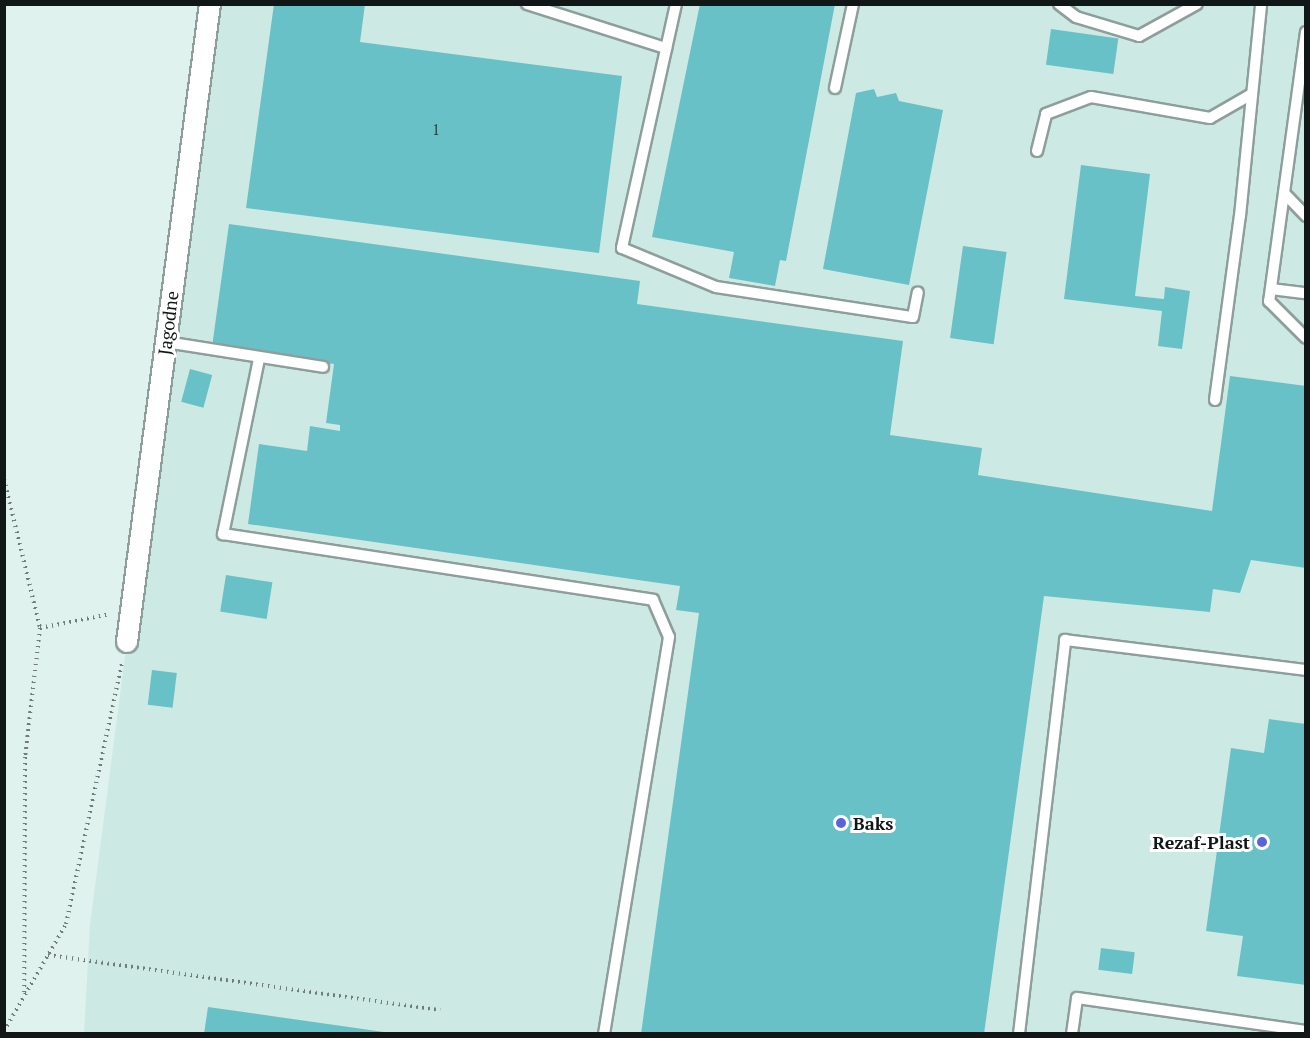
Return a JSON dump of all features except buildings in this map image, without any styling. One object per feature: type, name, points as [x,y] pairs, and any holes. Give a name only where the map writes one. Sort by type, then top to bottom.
[{"type":"street","name":"Jagodne","points":[[127,642],[210,4]]},
{"type":"lane","points":[[527,4],[666,48]]},
{"type":"lane","points":[[676,4],[622,248],[716,287],[913,317],[918,292]]},
{"type":"lane","points":[[835,88],[853,4]]},
{"type":"lane","points":[[1059,4],[1076,17],[1139,36],[1197,4]]},
{"type":"lane","points":[[1215,400],[1240,216],[1250,95],[1261,4]]},
{"type":"lane","points":[[1305,32],[1269,301],[1305,338]]},
{"type":"lane","points":[[1037,151],[1046,114],[1090,97],[1210,118],[1250,95]]},
{"type":"lane","points":[[1284,193],[1305,216]]},
{"type":"lane","points":[[1271,289],[1305,293]]},
{"type":"lane","points":[[166,342],[260,359],[322,366]]},
{"type":"lane","points":[[260,359],[223,534],[653,600],[669,637],[604,1034]]},
{"type":"lane","points":[[1019,1034],[1065,640],[1305,670]]},
{"type":"lane","points":[[1072,1034],[1077,998],[1305,1031]]},
{"type":"path","points":[[4,479],[40,628],[25,757],[24,997]]},
{"type":"path","points":[[40,628],[131,610]]},
{"type":"path","points":[[4,1031],[66,924],[127,642]]},
{"type":"path","points":[[48,956],[440,1010]]},
{"type":"shaded area","points":[[210,5],[1305,5],[1305,1033],[84,1034],[90,925]]},
{"type":"place","name":"Baks","points":[[841,823]]},
{"type":"place","name":"Rezaf-Plast","points":[[1262,842]]}]
